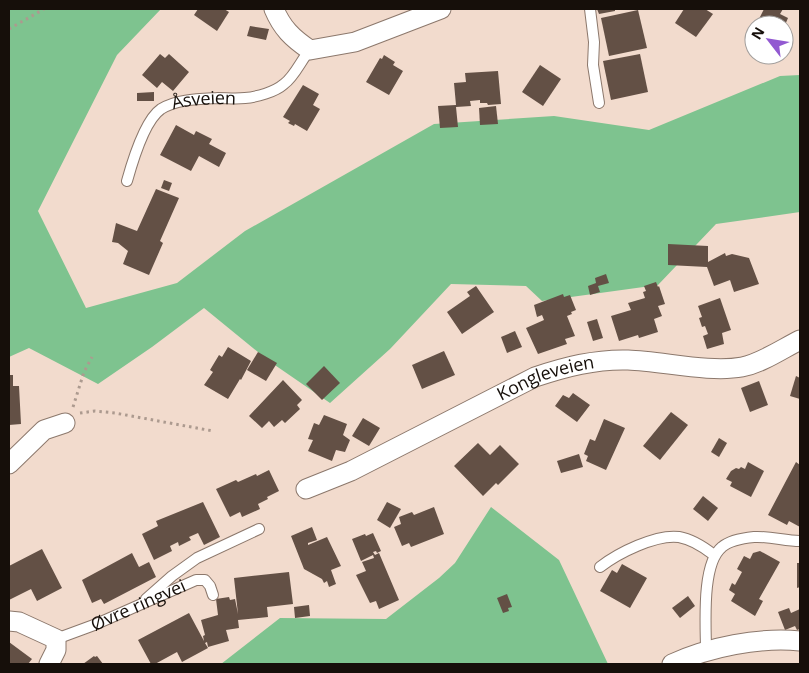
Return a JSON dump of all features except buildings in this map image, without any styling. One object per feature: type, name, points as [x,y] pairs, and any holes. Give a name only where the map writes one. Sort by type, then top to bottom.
[{"type":"street","points":[[274,9],[279,21],[294,39],[310,50],[355,42],[441,9]]},
{"type":"street","name":"Kongleveien","points":[[306,489],[351,471],[535,377],[567,366],[596,361],[627,360],[724,368],[742,367],[800,340]]},
{"type":"street","points":[[9,464],[44,430],[65,423]]},
{"type":"street","points":[[9,621],[19,622],[56,639],[56,650],[49,664]]},
{"type":"street","points":[[672,664],[706,651],[758,642],[800,640]]},
{"type":"lane","points":[[590,9],[594,42],[593,65],[599,103]]},
{"type":"lane","name":"Åsveien","points":[[127,182],[140,142],[150,123],[160,110],[178,102],[218,98],[235,99],[268,92],[284,84],[310,50]]},
{"type":"lane","points":[[133,608],[197,558],[259,529]]},
{"type":"lane","points":[[600,567],[634,547],[664,537],[680,537],[714,555]]},
{"type":"lane","points":[[706,651],[704,612],[714,555],[723,546],[737,540],[756,537],[800,541]]},
{"type":"lane","name":"Øvre ringvei","points":[[56,639],[196,580],[205,580],[210,586],[213,595]]},
{"type":"path","points":[[9,29],[44,9]]},
{"type":"path","points":[[65,423],[72,412],[84,372],[92,357]]},
{"type":"path","points":[[65,423],[79,413],[95,411],[136,416],[212,431]]},
{"type":"green space","points":[[9,9],[161,9],[117,55],[38,211],[86,308],[177,283],[245,231],[434,124],[554,116],[649,130],[780,76],[800,75],[800,212],[716,224],[658,285],[542,301],[526,286],[451,284],[390,349],[330,403],[269,361],[204,308],[98,384],[29,348],[9,357]]},
{"type":"green space","points":[[491,507],[559,560],[608,664],[221,664],[280,618],[386,619],[439,578],[455,563]]}]
